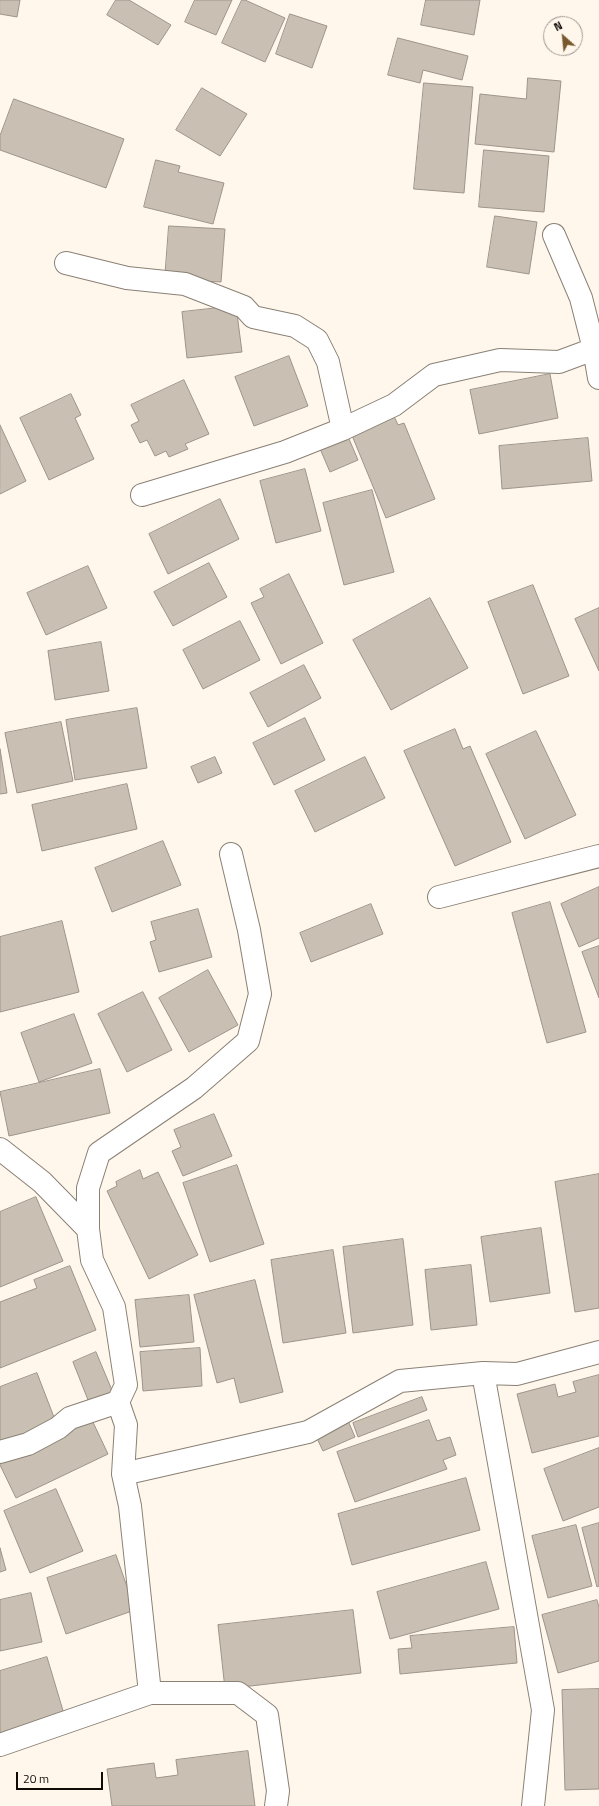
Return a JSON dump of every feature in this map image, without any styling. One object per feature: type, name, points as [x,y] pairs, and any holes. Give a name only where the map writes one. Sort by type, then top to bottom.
[{"type":"street","points":[[554,235],[581,298],[594,349],[599,378]]},
{"type":"street","points":[[66,264],[128,278],[185,284],[244,307],[253,317],[294,326],[317,340],[328,362],[343,429]]},
{"type":"street","points":[[142,495],[285,452],[343,429],[394,405],[434,374],[500,360],[559,362],[594,349]]},
{"type":"street","points":[[150,1693],[130,1506],[123,1474],[126,1425],[118,1402],[126,1384],[114,1307],[92,1260],[88,1229],[88,1188],[100,1153],[194,1088],[248,1041],[260,994],[249,930],[231,854]]},
{"type":"street","points":[[439,897],[599,856]]},
{"type":"street","points":[[0,1149],[42,1182],[88,1229]]},
{"type":"street","points":[[123,1474],[308,1432],[400,1381],[483,1373],[517,1374],[599,1352]]},
{"type":"street","points":[[483,1373],[543,1710],[533,1806]]},
{"type":"street","points":[[0,1452],[28,1444],[58,1428],[70,1418],[118,1402]]},
{"type":"street","points":[[0,1744],[150,1693],[238,1693],[267,1715],[278,1791],[276,1806]]},
{"type":"building","points":[[0,0],[20,0],[17,17],[0,14]]},
{"type":"building","points":[[116,0],[129,0],[171,25],[158,45],[107,15]]},
{"type":"building","points":[[195,0],[232,0],[216,35],[185,22]]},
{"type":"building","points":[[242,0],[285,18],[265,62],[222,43]]},
{"type":"building","points":[[426,0],[480,0],[474,35],[421,25]]},
{"type":"building","points":[[290,14],[327,26],[312,68],[276,54]]},
{"type":"building","points":[[398,38],[468,56],[462,80],[423,70],[420,83],[388,75]]},
{"type":"building","points":[[528,78],[561,81],[554,152],[475,144],[480,94],[526,99]]},
{"type":"building","points":[[424,83],[473,87],[464,193],[414,189]]},
{"type":"building","points":[[202,88],[247,114],[220,156],[176,130]]},
{"type":"building","points":[[14,99],[124,139],[106,188],[0,150],[0,136]]},
{"type":"building","points":[[484,150],[549,156],[544,212],[479,207]]},
{"type":"building","points":[[156,160],[180,166],[178,172],[224,183],[213,224],[144,207]]},
{"type":"building","points":[[495,216],[537,222],[529,274],[487,267]]},
{"type":"building","points":[[169,226],[225,229],[221,282],[165,279]]},
{"type":"building","points":[[236,306],[242,352],[187,358],[182,312]]},
{"type":"building","points":[[289,356],[308,406],[254,426],[235,377]]},
{"type":"building","points":[[550,374],[558,418],[479,434],[470,390]]},
{"type":"building","points":[[184,380],[209,434],[185,444],[188,449],[169,457],[166,451],[155,456],[147,440],[140,443],[131,425],[139,421],[131,405]]},
{"type":"building","points":[[71,394],[81,415],[75,418],[94,459],[49,480],[20,418]]},
{"type":"building","points":[[394,416],[398,425],[404,423],[435,499],[386,518],[351,433]]},
{"type":"building","points":[[0,425],[26,481],[0,494]]},
{"type":"building","points":[[346,432],[358,460],[330,472],[318,444]]},
{"type":"building","points":[[588,438],[592,481],[502,489],[499,446]]},
{"type":"building","points":[[305,469],[321,531],[276,543],[260,481]]},
{"type":"building","points":[[372,490],[394,572],[344,585],[323,503]]},
{"type":"building","points":[[220,499],[239,539],[168,574],[149,534]]},
{"type":"building","points":[[209,563],[227,597],[173,626],[154,592]]},
{"type":"building","points":[[88,566],[107,608],[46,635],[27,593]]},
{"type":"building","points":[[289,574],[323,643],[281,664],[251,603],[264,597],[260,589]]},
{"type":"building","points":[[533,585],[569,676],[523,694],[488,602]]},
{"type":"building","points":[[430,598],[468,668],[391,710],[353,640]]},
{"type":"building","points":[[599,608],[599,671],[575,619]]},
{"type":"building","points":[[240,621],[260,660],[203,689],[183,650]]},
{"type":"building","points":[[101,642],[109,691],[55,700],[48,651]]},
{"type":"building","points":[[304,665],[321,698],[268,727],[250,693]]},
{"type":"building","points":[[137,708],[147,768],[75,780],[66,720]]},
{"type":"building","points":[[305,718],[325,760],[274,785],[253,743]]},
{"type":"building","points":[[61,722],[73,781],[17,793],[5,733]]},
{"type":"building","points":[[455,729],[463,749],[470,746],[511,842],[455,866],[404,751]]},
{"type":"building","points":[[536,731],[576,815],[525,839],[486,754]]},
{"type":"building","points":[[0,749],[7,793],[0,794]]},
{"type":"building","points":[[215,757],[222,773],[198,783],[191,767]]},
{"type":"building","points":[[365,757],[385,798],[315,832],[295,791]]},
{"type":"building","points":[[127,784],[137,829],[42,851],[32,805]]},
{"type":"building","points":[[163,841],[181,885],[112,912],[95,868]]},
{"type":"building","points":[[599,887],[599,938],[579,947],[561,904]]},
{"type":"building","points":[[550,902],[586,1032],[547,1043],[512,913]]},
{"type":"building","points":[[371,904],[383,934],[311,962],[300,933]]},
{"type":"building","points":[[198,909],[212,957],[159,972],[150,942],[156,940],[151,922]]},
{"type":"building","points":[[62,921],[79,992],[0,1012],[0,937]]},
{"type":"building","points":[[599,946],[599,998],[582,952]]},
{"type":"building","points":[[208,970],[238,1025],[189,1052],[159,998]]},
{"type":"building","points":[[143,992],[172,1050],[127,1072],[98,1014]]},
{"type":"building","points":[[74,1014],[92,1063],[39,1082],[21,1033]]},
{"type":"building","points":[[100,1069],[110,1113],[9,1136],[0,1092]]},
{"type":"building","points":[[214,1114],[232,1156],[183,1176],[172,1151],[181,1147],[174,1130]]},
{"type":"building","points":[[237,1165],[264,1244],[210,1262],[183,1183]]},
{"type":"building","points":[[140,1170],[143,1179],[158,1172],[198,1255],[149,1279],[107,1191],[117,1186],[116,1182]]},
{"type":"building","points":[[599,1174],[599,1308],[575,1312],[555,1182]]},
{"type":"building","points":[[36,1197],[63,1261],[0,1287],[0,1212]]},
{"type":"building","points":[[541,1228],[550,1293],[490,1302],[481,1237]]},
{"type":"building","points":[[403,1239],[413,1325],[353,1333],[343,1247]]},
{"type":"building","points":[[333,1250],[346,1333],[283,1343],[271,1260]]},
{"type":"building","points":[[471,1265],[477,1325],[431,1330],[425,1270]]},
{"type":"building","points":[[70,1266],[96,1330],[0,1368],[0,1302],[37,1288],[34,1280]]},
{"type":"building","points":[[255,1280],[283,1392],[240,1403],[234,1378],[217,1383],[194,1295]]},
{"type":"building","points":[[189,1295],[194,1342],[140,1347],[135,1300]]},
{"type":"building","points":[[200,1348],[202,1386],[143,1391],[140,1352]]},
{"type":"building","points":[[96,1352],[114,1395],[90,1405],[73,1362]]},
{"type":"building","points":[[37,1373],[57,1425],[0,1447],[0,1387]]},
{"type":"building","points":[[599,1375],[599,1436],[532,1453],[517,1394],[555,1384],[558,1397],[576,1392],[573,1382]]},
{"type":"building","points":[[422,1397],[427,1410],[358,1437],[353,1423]]},
{"type":"building","points":[[346,1416],[355,1437],[323,1451],[313,1430]]},
{"type":"building","points":[[91,1418],[108,1454],[16,1498],[0,1465],[0,1462]]},
{"type":"building","points":[[429,1420],[437,1441],[450,1437],[456,1455],[443,1460],[447,1469],[355,1502],[337,1452]]},
{"type":"building","points":[[599,1448],[599,1507],[563,1521],[544,1469]]},
{"type":"building","points":[[466,1478],[480,1530],[352,1565],[338,1514]]},
{"type":"building","points":[[56,1489],[83,1551],[30,1573],[4,1511]]},
{"type":"building","points":[[599,1523],[599,1586],[597,1587],[582,1528]]},
{"type":"building","points":[[576,1525],[592,1586],[548,1598],[532,1536]]},
{"type":"building","points":[[0,1548],[6,1570],[0,1572]]},
{"type":"building","points":[[116,1555],[135,1610],[66,1634],[47,1578]]},
{"type":"building","points":[[486,1562],[499,1609],[390,1639],[377,1592]]},
{"type":"building","points":[[31,1593],[42,1642],[0,1651],[0,1600]]},
{"type":"building","points":[[597,1600],[599,1607],[599,1661],[558,1673],[542,1615]]},
{"type":"building","points":[[353,1610],[361,1673],[225,1689],[218,1625]]},
{"type":"building","points":[[514,1627],[517,1663],[400,1674],[398,1649],[412,1648],[410,1636]]},
{"type":"building","points":[[47,1657],[64,1714],[0,1733],[0,1671]]},
{"type":"building","points":[[599,1689],[599,1789],[565,1790],[562,1690]]},
{"type":"building","points":[[248,1751],[255,1806],[112,1806],[107,1769],[154,1763],[156,1778],[178,1775],[176,1760]]}]
